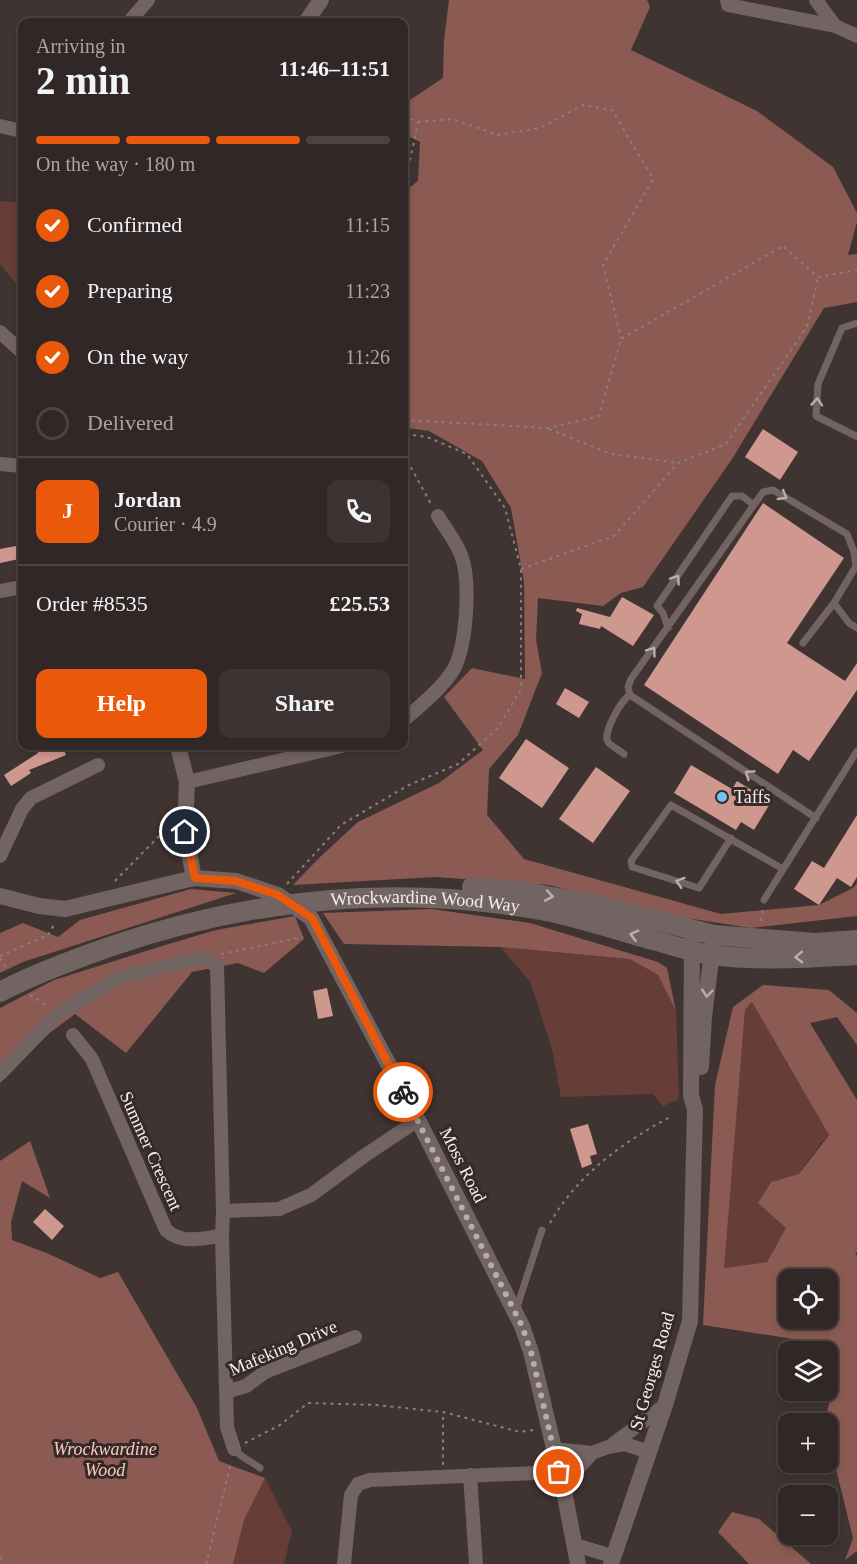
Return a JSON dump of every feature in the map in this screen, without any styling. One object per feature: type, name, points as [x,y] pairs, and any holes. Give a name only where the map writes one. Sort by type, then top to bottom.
[{"type":"main road","name":"Wrockwardine Wood Way","points":[[7,983],[118,935],[177,918],[270,900],[384,886],[459,886],[520,891],[596,904],[714,935],[815,943],[857,940]]},
{"type":"main road","name":"Wrockwardine Wood Way","points":[[306,897],[402,896],[487,901],[548,912],[712,955],[759,958],[857,955]]},
{"type":"street","points":[[132,18],[148,0]]},
{"type":"street","points":[[309,18],[321,0]]},
{"type":"street","points":[[727,0],[728,5],[835,26],[857,36]]},
{"type":"street","points":[[816,0],[835,26]]},
{"type":"street","points":[[0,126],[18,130]]},
{"type":"street","points":[[0,332],[18,348]]},
{"type":"street","points":[[0,464],[18,466]]},
{"type":"street","points":[[408,717],[436,693],[453,670],[463,639],[467,597],[462,555],[438,516]]},
{"type":"street","points":[[0,591],[18,588]]},
{"type":"street","points":[[179,750],[187,782],[185,832],[195,878]]},
{"type":"street","points":[[187,782],[325,750]]},
{"type":"street","points":[[0,856],[22,809],[31,798],[98,765]]},
{"type":"street","name":"Moss Road","points":[[65,909],[195,878],[236,881],[270,900],[312,918],[515,1312],[531,1352],[561,1479],[578,1564]]},
{"type":"street","points":[[0,896],[39,906],[65,909]]},
{"type":"street","name":"St Georges Road","points":[[612,1560],[665,1405],[690,1321],[695,1109],[691,1096],[693,930]]},
{"type":"street","name":"St Georges Road","points":[[695,1109],[700,1097],[704,1017],[714,935]]},
{"type":"street","points":[[0,1074],[58,1014],[118,978],[204,957],[217,967],[227,1427],[234,1449]]},
{"type":"street","name":"Summer Crescent","points":[[73,1035],[92,1059],[166,1230],[176,1239],[189,1240],[222,1236]]},
{"type":"street","points":[[223,1211],[279,1209],[311,1195],[418,1120]]},
{"type":"street","name":"Mafeking Drive","points":[[226,1392],[246,1386],[265,1372],[355,1337]]},
{"type":"street","points":[[609,1447],[665,1405]]},
{"type":"street","points":[[344,1564],[351,1495],[358,1484],[370,1480],[470,1475],[561,1479],[592,1453],[609,1447],[625,1444],[649,1452]]},
{"type":"street","points":[[554,1449],[592,1453]]},
{"type":"street","points":[[470,1475],[476,1564]]},
{"type":"street","points":[[575,1545],[612,1560]]},
{"type":"lane","points":[[857,323],[842,328],[818,384],[816,416],[857,437]]},
{"type":"lane","points":[[803,643],[834,603],[856,566],[854,552],[847,534],[773,489],[763,492],[631,679],[628,687],[630,695],[816,819]]},
{"type":"lane","points":[[668,628],[663,613],[657,606],[732,496],[742,496],[754,505]]},
{"type":"lane","points":[[834,603],[849,623],[857,628]]},
{"type":"lane","points":[[624,754],[608,741],[606,736],[624,698],[630,695]]},
{"type":"lane","points":[[764,900],[857,751]]},
{"type":"lane","points":[[731,838],[699,888],[632,867],[631,861],[671,805],[731,838],[783,869]]},
{"type":"lane","points":[[515,1312],[542,1230]]},
{"type":"lane","points":[[234,1449],[239,1455],[260,1468]]},
{"type":"path","points":[[408,118],[418,122],[452,119],[498,135],[540,128],[583,105],[612,110],[653,179],[603,266],[621,339],[599,416],[549,428],[408,422]]},
{"type":"path","points":[[408,171],[418,122]]},
{"type":"path","points":[[621,339],[783,246],[818,277]]},
{"type":"path","points":[[818,277],[857,270]]},
{"type":"path","points":[[521,569],[614,536],[678,463],[726,444],[807,327],[818,277]]},
{"type":"path","points":[[549,428],[611,454],[678,463]]},
{"type":"path","points":[[270,900],[341,825],[407,786],[458,764],[498,728],[521,689],[521,569],[505,508],[467,454],[427,437],[408,434]]},
{"type":"path","points":[[408,454],[409,464],[438,516]]},
{"type":"path","points":[[115,881],[172,823]]},
{"type":"path","points":[[759,927],[764,900]]},
{"type":"path","points":[[58,1014],[20,988],[7,983],[0,957],[48,935],[65,909]]},
{"type":"path","points":[[204,957],[321,933]]},
{"type":"path","points":[[538,1240],[560,1206],[590,1171],[672,1116]]},
{"type":"path","points":[[206,1564],[234,1449],[280,1425],[308,1403],[443,1412],[520,1432],[548,1428]]},
{"type":"path","points":[[443,1412],[443,1476]]},
{"type":"path","points":[[0,1557],[4,1564]]},
{"type":"shaded area","points":[[0,201],[18,203],[18,285],[0,264]]},
{"type":"shaded area","points":[[500,947],[630,959],[658,975],[676,1011],[679,1099],[663,1106],[653,1094],[561,1097],[552,1049],[530,981]]},
{"type":"shaded area","points":[[752,1002],[829,1135],[799,1174],[771,1182],[758,1203],[786,1228],[767,1262],[723,1268],[745,1010]]},
{"type":"shaded area","points":[[265,1478],[292,1531],[284,1564],[233,1564],[244,1520]]},
{"type":"green space","points":[[449,0],[647,0],[650,7],[631,50],[757,111],[833,167],[857,213],[857,222],[848,255],[857,254],[857,302],[824,308],[732,459],[643,587],[621,593],[603,606],[538,598],[536,640],[542,673],[518,735],[489,769],[487,815],[524,859],[721,914],[819,905],[853,888],[857,883],[857,916],[751,928],[648,912],[549,885],[435,877],[293,885],[358,822],[439,783],[483,750],[444,697],[472,668],[525,679],[524,582],[511,508],[482,461],[429,431],[408,428],[408,189],[418,181],[420,142],[408,136],[408,101],[443,78],[444,40]]},
{"type":"green space","points":[[191,889],[236,893],[23,962],[0,973],[0,933],[23,923],[58,937],[80,920]]},
{"type":"green space","points":[[432,909],[530,923],[658,962],[667,968],[676,1011],[658,975],[630,959],[500,947],[344,944],[323,913]]},
{"type":"green space","points":[[295,916],[304,939],[264,973],[238,963],[192,972],[126,1053],[75,1014],[43,1038],[0,1083],[0,1008],[54,980],[162,946],[216,930]]},
{"type":"green space","points":[[763,985],[829,990],[857,1013],[857,1045],[837,1017],[810,1023],[857,1100],[857,1252],[855,1253],[857,1256],[857,1551],[845,1560],[853,1538],[837,1473],[838,1413],[827,1413],[829,1401],[838,1401],[838,1341],[801,1341],[703,1325],[715,1085],[733,1007]],"holes":[[[752,1002],[829,1135],[799,1174],[771,1182],[758,1203],[786,1228],[767,1262],[724,1268],[745,1010]]]},
{"type":"green space","name":"Wrockwardine Wood","points":[[30,1141],[50,1198],[22,1181],[11,1222],[12,1240],[49,1254],[100,1278],[118,1272],[197,1408],[219,1461],[265,1478],[244,1520],[233,1564],[0,1564],[0,1161]]},
{"type":"green space","points":[[732,1512],[759,1519],[778,1535],[778,1545],[789,1545],[811,1564],[749,1564],[718,1532]]},
{"type":"building","points":[[763,429],[798,452],[780,480],[745,457]]},
{"type":"building","points":[[763,503],[844,558],[787,643],[845,681],[857,663],[857,690],[809,761],[793,750],[778,774],[644,685]]},
{"type":"building","points":[[16,546],[18,559],[0,563],[0,549]]},
{"type":"building","points":[[622,597],[654,615],[633,646],[601,626],[600,629],[579,624],[582,614],[576,611],[577,608],[610,617]]},
{"type":"building","points":[[565,688],[589,702],[579,718],[556,704]]},
{"type":"building","points":[[526,739],[569,768],[542,808],[499,778]]},
{"type":"building","points":[[37,750],[64,750],[66,755],[29,770],[31,773],[11,786],[4,775],[38,753]]},
{"type":"building","name":"Taffs","points":[[691,765],[732,789],[737,781],[771,802],[754,830],[741,822],[736,830],[674,793]]},
{"type":"building","points":[[596,767],[630,791],[593,843],[559,819]]},
{"type":"building","points":[[857,815],[857,877],[851,887],[837,878],[819,905],[794,889],[812,861],[824,868]]},
{"type":"building","points":[[327,988],[333,1016],[318,1019],[313,991]]},
{"type":"building","points":[[588,1124],[597,1154],[590,1156],[592,1164],[582,1168],[570,1129]]},
{"type":"building","points":[[45,1209],[64,1226],[52,1240],[33,1222]]},
{"type":"way so far","points":[[403,1092],[522,1326],[531,1352],[559,1472]]},
{"type":"place","name":"Taffs","points":[[722,797]]},
{"type":"route","points":[[185,832],[195,878],[236,881],[278,895],[312,918],[403,1092]]}]
